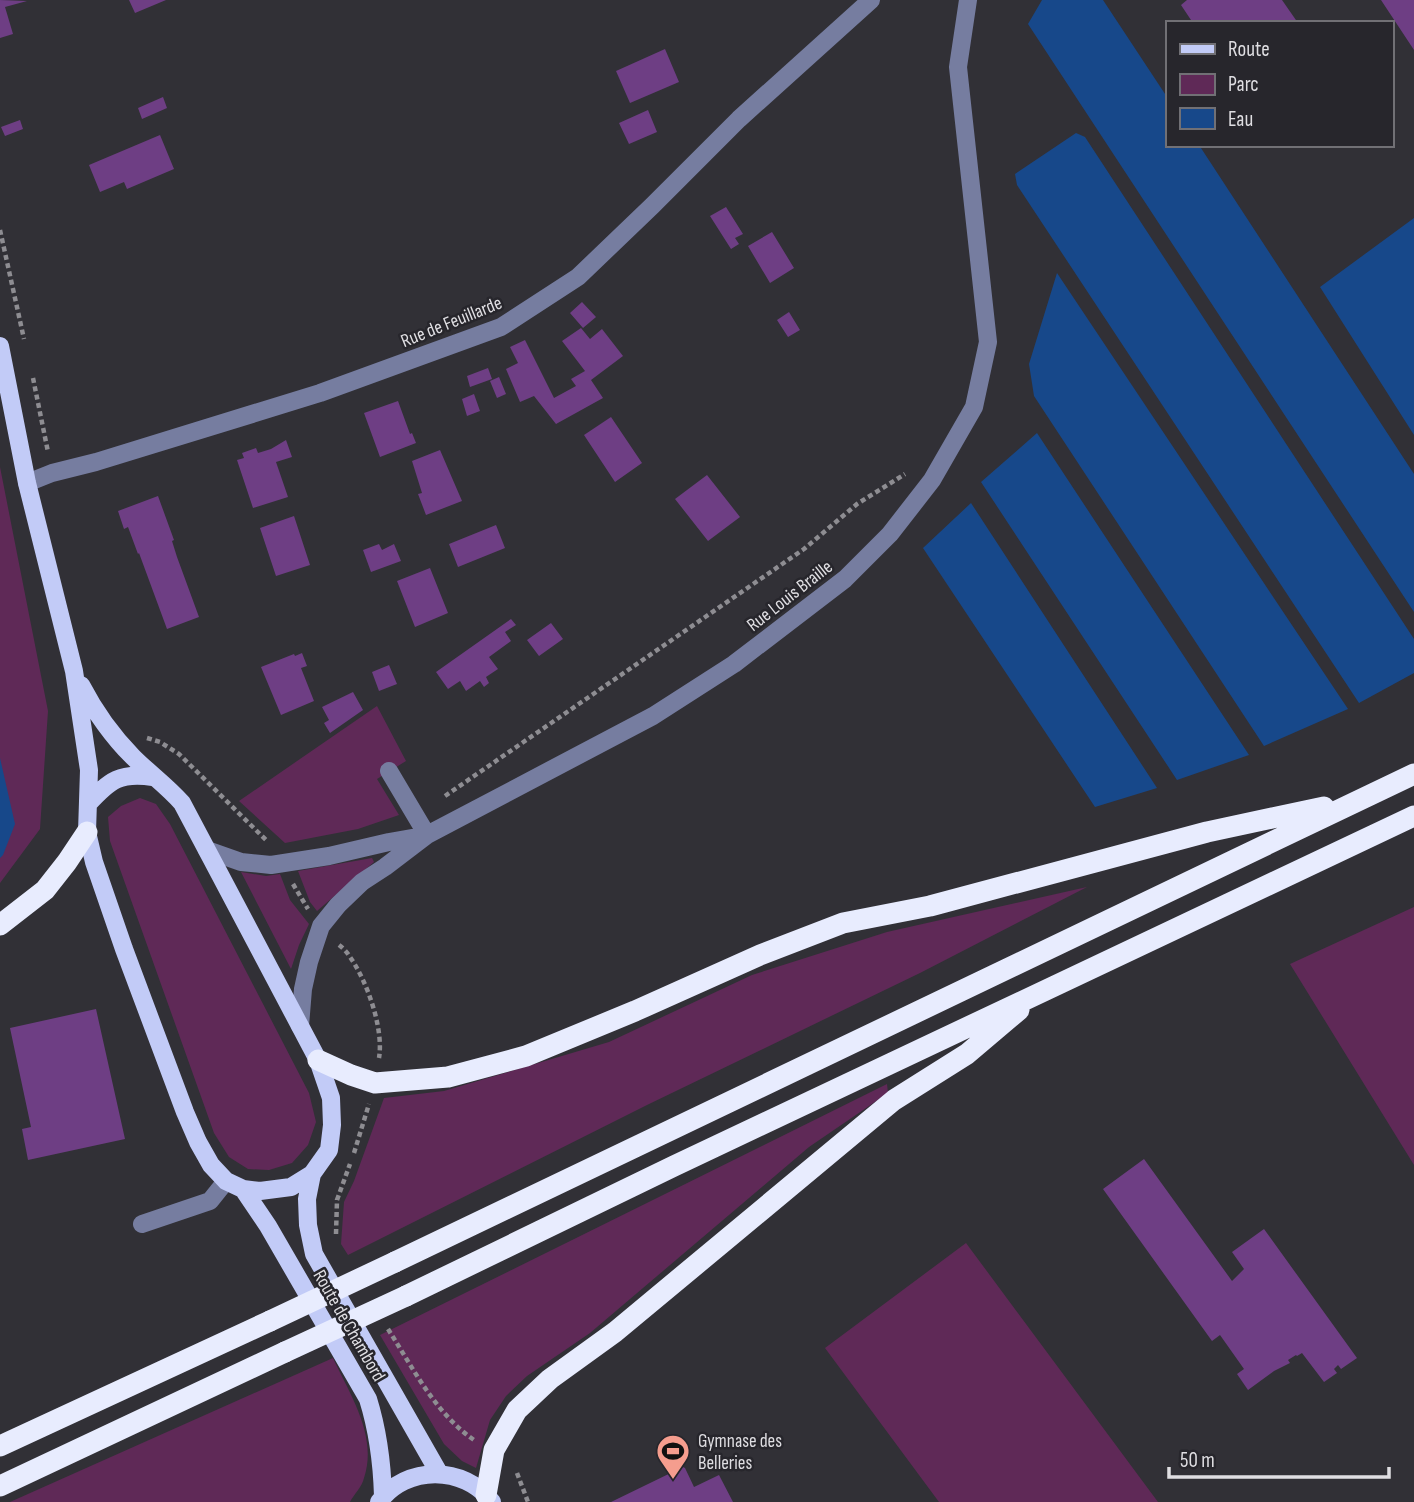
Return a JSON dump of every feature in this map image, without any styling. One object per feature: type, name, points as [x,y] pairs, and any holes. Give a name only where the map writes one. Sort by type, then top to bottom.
[{"type":"highway","points":[[0,1446],[395,1262],[1414,774]]},
{"type":"highway","points":[[318,1060],[375,1083],[447,1077],[526,1056],[760,955],[843,923],[942,903],[1207,832],[1357,801]]},
{"type":"highway","points":[[0,1486],[406,1296],[1042,990],[1414,816]]},
{"type":"highway","points":[[0,925],[45,890],[68,862],[87,832]]},
{"type":"highway","points":[[489,1498],[494,1450],[517,1410],[550,1379],[615,1332],[894,1100],[967,1054],[1042,990]]},
{"type":"main road","points":[[0,346],[27,483],[74,671],[89,770],[87,832],[94,862],[185,1112],[211,1165],[226,1181],[243,1189],[260,1191],[291,1186],[312,1174]]},
{"type":"main road","points":[[74,671],[110,733],[182,803],[318,1060],[331,1098],[332,1125],[329,1150],[312,1174],[307,1199],[308,1224],[314,1254],[439,1474]]},
{"type":"main road","points":[[88,804],[111,781],[133,774],[153,777]]},
{"type":"main road","name":"Route de Chambord","points":[[243,1189],[268,1226],[368,1399],[382,1462],[381,1499]]},
{"type":"main road","points":[[381,1499],[399,1483],[419,1475],[439,1474],[464,1480],[489,1498]]},
{"type":"street","name":"Rue de Feuillarde","points":[[27,483],[52,473],[320,393],[501,327],[578,277],[739,119],[871,0]]},
{"type":"street","name":"Rue Louis Braille","points":[[300,1026],[303,989],[321,926],[362,882],[427,835],[653,716],[734,664],[845,579],[890,534],[932,480],[974,407],[988,342],[958,67],[968,0]]},
{"type":"street","points":[[207,850],[241,862],[271,865],[330,856],[427,835],[389,771]]},
{"type":"street","points":[[142,1224],[210,1201],[226,1181]]},
{"type":"path","points":[[0,230],[26,348]]},
{"type":"path","points":[[32,374],[35,387]]},
{"type":"path","points":[[414,813],[455,790],[804,549],[858,504],[913,469]]},
{"type":"green space","points":[[0,467],[48,711],[40,829],[0,883]]},
{"type":"green space","points":[[377,706],[406,761],[377,779],[399,815],[358,829],[285,843],[239,801]]},
{"type":"green space","points":[[140,798],[156,804],[170,824],[309,1093],[316,1122],[308,1145],[292,1163],[269,1170],[248,1169],[229,1157],[214,1133],[110,841],[108,817],[121,806]]},
{"type":"green space","points":[[372,858],[374,862],[317,911],[310,902],[298,871]]},
{"type":"green space","points":[[241,872],[266,876],[280,874],[290,900],[309,924],[291,969]]},
{"type":"green space","points":[[1087,887],[920,973],[647,1105],[348,1255],[341,1244],[344,1202],[384,1098],[444,1091],[609,1042],[752,975],[887,932]]},
{"type":"green space","points":[[1414,907],[1414,1165],[1290,964]]},
{"type":"green space","points":[[887,1084],[888,1093],[809,1147],[590,1333],[527,1376],[506,1396],[490,1420],[476,1468],[462,1461],[444,1444],[380,1335]]},
{"type":"green space","points":[[966,1243],[1158,1502],[939,1502],[825,1348]]},
{"type":"green space","points":[[333,1358],[360,1416],[367,1447],[363,1481],[350,1502],[10,1502]]},
{"type":"water","points":[[1042,0],[1103,0],[1166,95],[1166,147],[1200,147],[1414,474],[1414,612],[1028,24]]},
{"type":"water","points":[[1076,133],[1085,137],[1414,639],[1414,673],[1359,703],[1017,185],[1015,174]]},
{"type":"water","points":[[1414,218],[1414,435],[1320,287]]},
{"type":"water","points":[[1057,273],[1348,709],[1264,746],[1034,396],[1029,364]]},
{"type":"water","points":[[1037,433],[1249,755],[1177,780],[981,482]]},
{"type":"water","points":[[971,503],[1157,788],[1095,807],[923,548]]},
{"type":"water","points":[[0,758],[15,824],[0,858]]},
{"type":"building","points":[[0,0],[27,1],[5,7],[13,34],[0,38]]},
{"type":"building","points":[[129,0],[166,0],[135,13]]},
{"type":"building","points":[[1187,0],[1282,0],[1297,21],[1192,21],[1181,5]]},
{"type":"building","points":[[1381,0],[1414,0],[1414,50]]},
{"type":"building","points":[[665,49],[679,82],[630,103],[616,71]]},
{"type":"building","points":[[163,97],[167,108],[142,119],[138,108]]},
{"type":"building","points":[[648,110],[657,132],[629,144],[619,123]]},
{"type":"building","points":[[20,120],[23,129],[5,136],[1,127]]},
{"type":"building","points":[[160,135],[174,169],[127,189],[124,182],[100,192],[89,165]]},
{"type":"building","points":[[726,207],[743,234],[735,238],[739,244],[731,249],[710,216]]},
{"type":"building","points":[[772,232],[794,268],[770,283],[748,246]]},
{"type":"building","points":[[582,302],[596,317],[583,328],[570,313]]},
{"type":"building","points":[[789,312],[800,330],[788,337],[777,320]]},
{"type":"building","points":[[581,328],[590,339],[602,329],[623,356],[591,380],[603,398],[556,424],[534,396],[520,402],[506,369],[518,363],[510,347],[525,340],[554,398],[576,386],[571,379],[585,371],[562,341]]},
{"type":"building","points":[[488,368],[492,379],[470,387],[467,376]]},
{"type":"building","points":[[499,377],[506,394],[497,398],[490,381]]},
{"type":"building","points":[[474,394],[480,411],[467,416],[462,399]]},
{"type":"building","points":[[398,401],[416,443],[380,457],[364,413]]},
{"type":"building","points":[[611,417],[642,463],[615,482],[584,435]]},
{"type":"building","points":[[286,440],[292,457],[276,462],[288,497],[253,508],[237,460],[244,458],[242,453],[256,448],[258,453]]},
{"type":"building","points":[[440,450],[462,501],[426,515],[418,494],[422,493],[412,461]]},
{"type":"building","points":[[707,475],[740,517],[708,541],[675,499]]},
{"type":"building","points":[[158,496],[199,617],[167,629],[139,553],[128,527],[124,529],[118,511]]},
{"type":"building","points":[[294,516],[310,565],[276,576],[260,528]]},
{"type":"building","points":[[496,525],[505,548],[458,567],[449,544]]},
{"type":"building","points":[[379,544],[382,550],[394,544],[401,561],[371,572],[363,550]]},
{"type":"building","points":[[430,568],[448,613],[415,627],[397,581]]},
{"type":"building","points":[[511,619],[516,625],[505,632],[511,641],[489,657],[498,669],[486,677],[489,683],[484,687],[480,681],[466,691],[460,681],[448,689],[436,672]]},
{"type":"building","points":[[551,623],[563,639],[539,656],[527,640]]},
{"type":"building","points":[[302,653],[307,666],[301,668],[314,701],[281,715],[261,667]]},
{"type":"building","points":[[389,665],[397,684],[379,691],[372,672]]},
{"type":"building","points":[[353,692],[363,710],[330,733],[324,723],[329,720],[322,707]]},
{"type":"building","points":[[96,1009],[125,1139],[28,1160],[22,1129],[31,1127],[10,1028]]},
{"type":"building","points":[[1144,1159],[1232,1281],[1244,1269],[1232,1252],[1264,1229],[1357,1358],[1341,1369],[1338,1365],[1334,1369],[1337,1373],[1324,1382],[1302,1353],[1288,1360],[1290,1363],[1248,1390],[1237,1374],[1244,1369],[1220,1335],[1212,1341],[1103,1189]]},
{"type":"building","name":"Gymnase des Belleries","points":[[683,1467],[694,1487],[719,1475],[733,1502],[611,1502]]},
{"type":"place","name":"Gymnase des Belleries","points":[[673,1481]]}]
